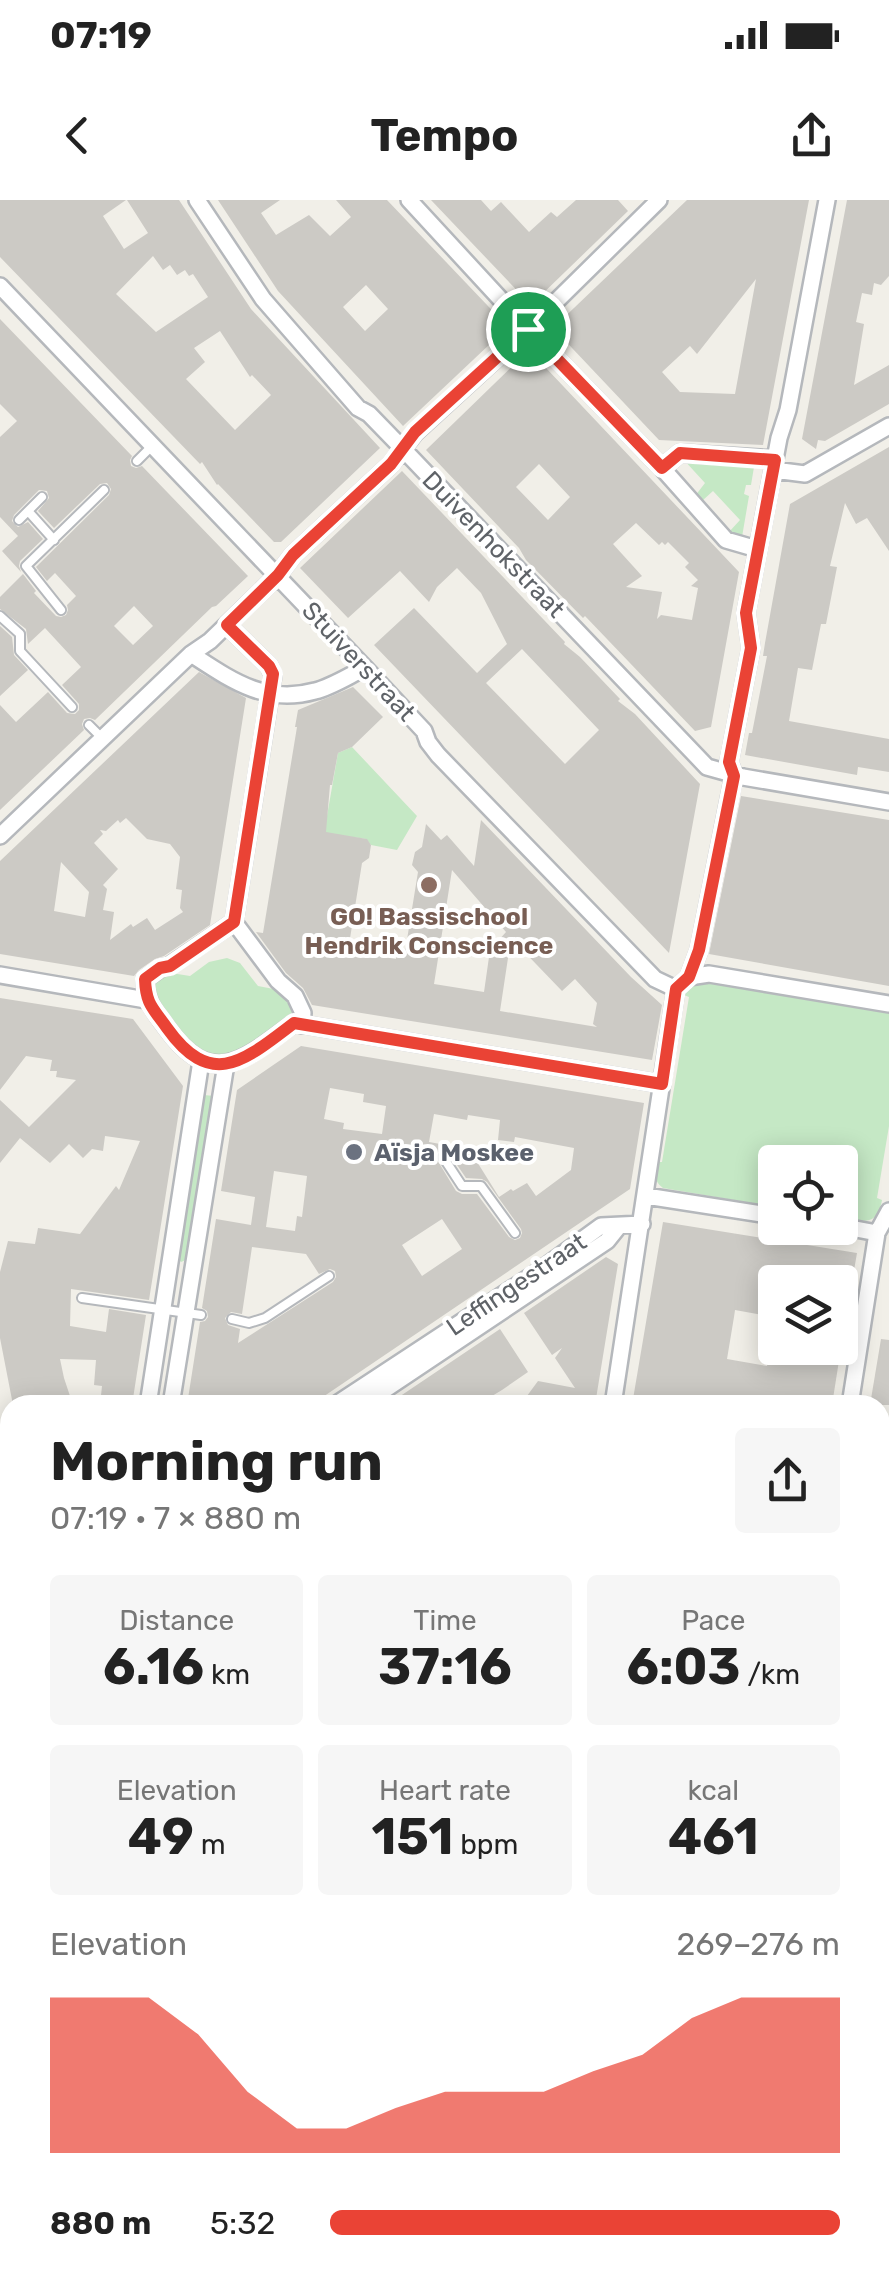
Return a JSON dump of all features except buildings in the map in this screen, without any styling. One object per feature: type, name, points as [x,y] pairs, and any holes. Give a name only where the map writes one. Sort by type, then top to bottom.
[{"type":"street","name":"Duivenhokstraat","points":[[197,200],[263,300],[358,408],[369,414],[707,767],[734,776]]},
{"type":"street","points":[[409,200],[726,540],[757,549]]},
{"type":"street","points":[[616,1395],[676,989],[689,977],[699,950],[734,776],[729,762],[751,648],[746,613],[828,200]]},
{"type":"street","points":[[0,836],[227,625],[293,555],[391,464],[415,432],[528,329],[648,204]]},
{"type":"street","name":"Stuiverstraat","points":[[0,286],[366,668],[424,731],[438,755],[655,980],[676,989]]},
{"type":"street","points":[[662,468],[680,453],[774,465],[805,474],[889,426]]},
{"type":"street","points":[[227,625],[273,674],[234,922],[278,981],[295,996],[303,1012],[302,1025]]},
{"type":"street","points":[[192,654],[238,684],[270,695],[317,691],[366,668]]},
{"type":"street","points":[[734,776],[889,802]]},
{"type":"street","points":[[234,922],[145,979],[146,1000],[180,1046],[201,1060],[226,1064],[239,1061],[294,1023],[662,1084]]},
{"type":"street","points":[[689,977],[709,974],[889,1004]]},
{"type":"street","points":[[0,975],[146,1000]]},
{"type":"street","points":[[150,1395],[201,1060]]},
{"type":"street","points":[[173,1395],[193,1314],[190,1288],[226,1064]]},
{"type":"street","points":[[646,1196],[758,1213]]},
{"type":"street","points":[[852,1395],[877,1233],[889,1214]]},
{"type":"street","name":"Leffingestraat","points":[[374,1395],[534,1264],[601,1226],[642,1224]]},
{"type":"street","name":"Leffingestraat","points":[[353,1395],[607,1241],[619,1226]]},
{"type":"street","points":[[858,1229],[877,1233]]},
{"type":"street","points":[[166,1285],[190,1288]]},
{"type":"lane","points":[[137,461],[152,444]]},
{"type":"lane","points":[[61,610],[26,566],[104,490]]},
{"type":"lane","points":[[19,520],[42,497]]},
{"type":"lane","points":[[28,511],[54,540]]},
{"type":"lane","points":[[0,616],[20,634],[20,651],[72,707]]},
{"type":"lane","points":[[90,725],[103,738]]},
{"type":"lane","points":[[443,1158],[462,1186],[481,1186],[515,1233]]},
{"type":"lane","points":[[232,1319],[248,1322],[265,1318],[329,1276]]},
{"type":"lane","points":[[82,1298],[193,1314]]},
{"type":"green space","points":[[683,459],[715,459],[715,464],[725,464],[726,460],[755,461],[751,485],[746,485],[744,494],[749,496],[742,537],[729,532],[740,520],[713,491],[702,501],[695,496],[705,483]]},
{"type":"green space","points":[[352,747],[417,816],[397,850],[371,845],[366,839],[324,833],[338,753]]},
{"type":"green space","points":[[227,958],[240,963],[258,986],[284,991],[297,1009],[241,1052],[226,1057],[199,1050],[187,1040],[149,991],[151,983],[165,972],[190,976],[209,962]]},
{"type":"green space","points":[[704,981],[889,1011],[889,1126],[877,1198],[882,1200],[872,1219],[858,1220],[858,1145],[758,1145],[758,1204],[663,1188],[658,1183],[656,1166],[662,1162],[689,997],[684,995],[691,984]]},
{"type":"green space","points":[[204,1095],[214,1096],[188,1259],[181,1262],[177,1257]]},
{"type":"place","name":"GO! Bassischool Hendrik Conscience","points":[[429,885]]},
{"type":"place","name":"Aïsja Moskee","points":[[354,1152]]},
{"type":"route","points":[[528,329],[662,468],[680,453],[775,460],[746,613],[751,648],[729,762],[734,776],[699,950],[689,977],[676,989],[662,1084],[294,1023],[239,1061],[220,1064],[201,1060],[180,1046],[146,1000],[145,979],[234,922],[273,674],[227,625],[293,555],[391,464],[415,432],[528,329]]}]
